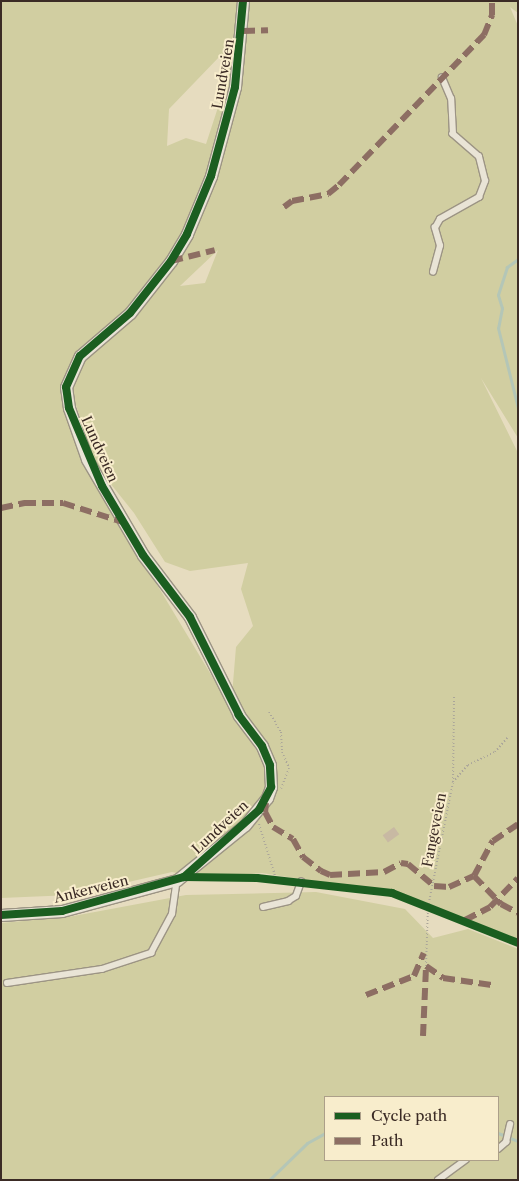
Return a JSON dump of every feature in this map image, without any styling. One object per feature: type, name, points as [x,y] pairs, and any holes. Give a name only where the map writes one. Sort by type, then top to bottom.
[{"type":"street","name":"Lundveien","points":[[180,878],[259,810],[267,798],[270,766],[262,746],[239,715],[190,617],[143,555],[102,486],[69,408],[66,387],[80,356],[130,313],[171,261],[187,234],[211,176],[235,87],[243,1]]},
{"type":"street","name":"Ankerveien","points":[[1,915],[62,911],[180,878]]},
{"type":"lane","points":[[433,272],[440,246],[435,228],[440,219],[479,197],[485,181],[479,157],[453,134],[451,100],[442,78]]},
{"type":"lane","points":[[6,983],[102,969],[151,953],[170,920],[180,878]]},
{"type":"lane","points":[[263,907],[288,901],[299,891],[301,882]]},
{"type":"lane","points":[[499,1148],[506,1142],[510,1124]]},
{"type":"lane","points":[[438,1180],[465,1161]]},
{"type":"path","points":[[267,798],[286,784],[289,768],[282,752],[280,732],[269,712]]},
{"type":"path","points":[[453,782],[468,765],[495,752],[508,737]]},
{"type":"path","points":[[259,810],[257,818],[270,849],[276,880]]},
{"type":"shaded area","points":[[1,1],[518,1],[518,13],[510,7],[518,26],[518,438],[481,378],[518,453],[518,939],[401,895],[262,873],[202,879],[172,872],[72,895],[1,898]],"holes":[[[221,55],[224,89],[206,144],[186,138],[167,146],[169,109]],[[218,250],[205,283],[180,286]],[[76,405],[94,463],[134,513],[165,562],[190,571],[248,563],[241,589],[253,626],[236,647],[232,695],[264,763],[108,503],[70,407]]]},
{"type":"shaded area","points":[[316,892],[405,909],[433,938],[468,929],[518,949],[518,1180],[1,1180],[1,923],[68,917],[186,895]]},
{"type":"building","points":[[394,827],[399,834],[388,843],[383,835]]},
{"type":"waterway","points":[[518,259],[507,267],[498,295],[502,308],[498,328],[518,408]]},
{"type":"waterway","points":[[499,1133],[518,1141]]},
{"type":"waterway","points":[[269,1180],[307,1143],[324,1134]]},
{"type":"marked path","points":[[284,207],[292,201],[328,194],[339,185],[484,35],[492,15],[492,1]]},
{"type":"marked path","points":[[243,31],[268,30]]},
{"type":"marked path","points":[[171,261],[215,250]]},
{"type":"marked path","points":[[1,508],[24,503],[63,503],[123,522]]},
{"type":"marked path","points":[[266,803],[265,812],[273,827],[293,839],[303,857],[321,871],[330,875],[384,872],[401,863],[408,864],[434,886],[449,887],[474,876],[501,904],[518,913]]},
{"type":"marked path","points":[[474,876],[493,841],[518,824]]},
{"type":"marked path","points":[[465,920],[490,907],[518,878]]},
{"type":"marked path","points":[[366,995],[414,976],[424,953]]},
{"type":"marked path","points":[[426,966],[443,978],[491,985]]},
{"type":"marked path","points":[[423,1036],[426,966]]},
{"type":"cycle path","points":[[184,877],[259,810],[271,787],[270,765],[262,746],[239,715],[190,617],[143,555],[102,486],[69,408],[66,387],[80,356],[130,313],[171,261],[187,234],[211,176],[235,87],[243,1]]},
{"type":"cycle path","points":[[1,915],[62,911],[184,877],[257,878],[392,893],[518,943]]}]
